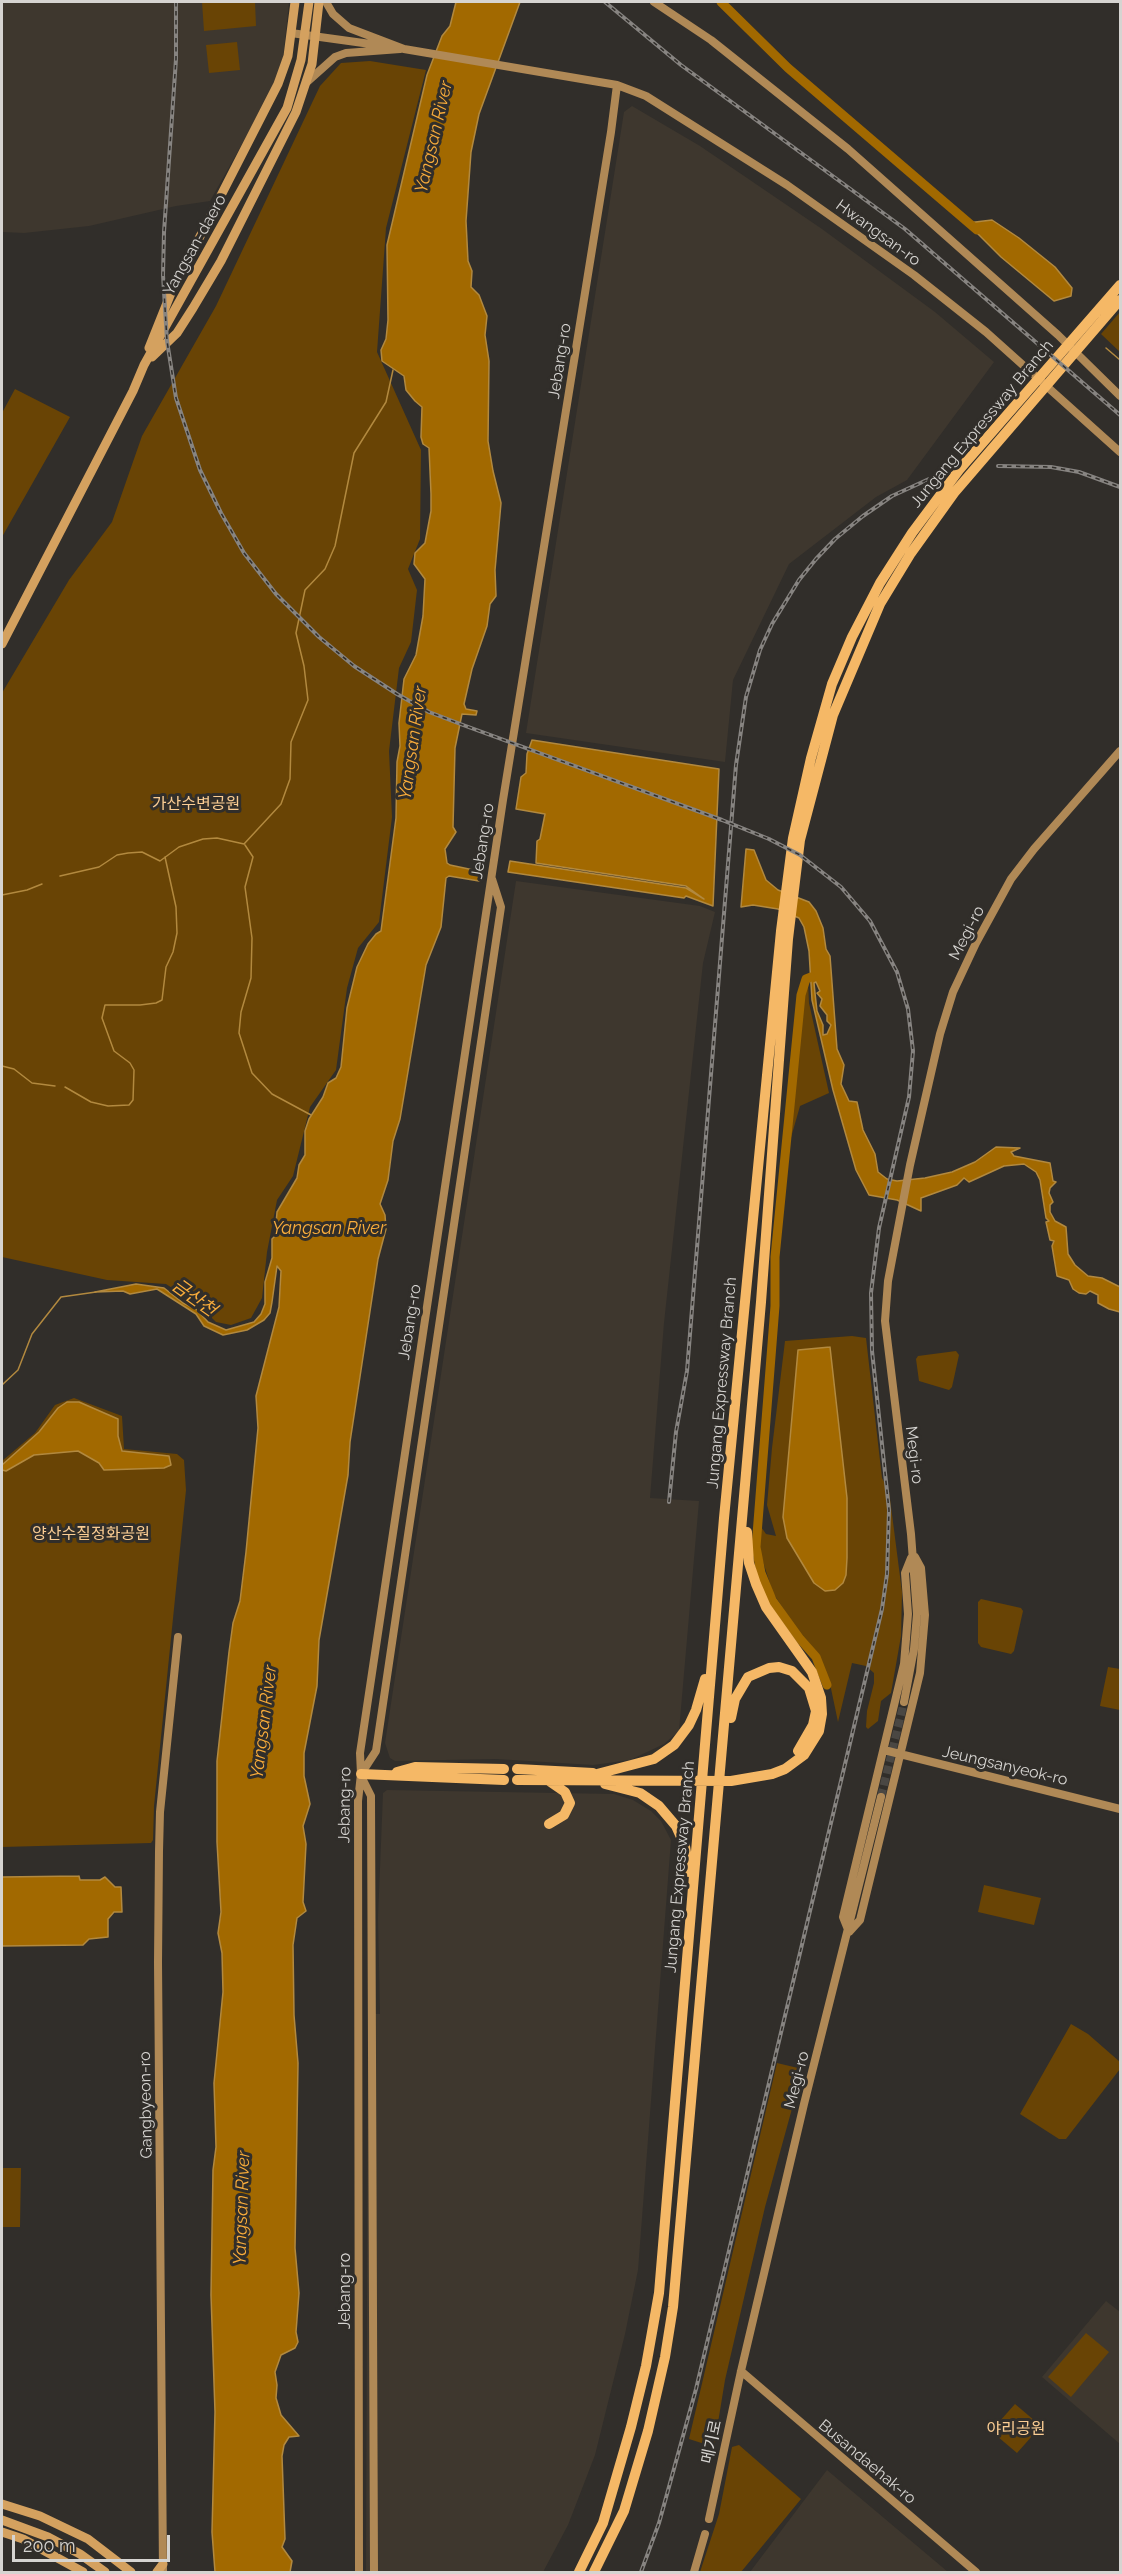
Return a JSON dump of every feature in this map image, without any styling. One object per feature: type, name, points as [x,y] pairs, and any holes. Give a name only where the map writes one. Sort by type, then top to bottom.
[{"type":"highway","name":"Jungang Expressway Branch","points":[[1007,422],[1120,285]]},
{"type":"highway","name":"Jungang Expressway Branch","points":[[579,2572],[603,2523],[646,2366],[659,2293],[720,1572],[784,935],[796,839],[811,758],[832,684],[868,605],[933,503],[1120,300]]},
{"type":"highway","name":"Jungang Expressway Branch","points":[[594,2572],[624,2511],[648,2431],[667,2347],[673,2307],[761,1302],[784,935]]},
{"type":"highway","points":[[720,1572],[714,1583],[707,1666],[701,1698],[690,1725],[674,1745],[654,1759],[593,1777],[546,1780],[517,1775],[593,1777],[653,1777],[730,1775],[771,1771],[795,1762],[811,1746],[821,1725],[822,1706],[812,1672],[766,1607],[749,1563],[747,1512],[764,1320],[761,1302]]},
{"type":"highway","points":[[715,1837],[720,1826],[735,1699],[748,1677],[760,1670],[779,1667],[792,1671],[803,1680],[813,1697],[816,1711],[813,1725],[798,1751],[771,1771]]},
{"type":"highway","points":[[388,1774],[415,1767],[504,1769]]},
{"type":"highway","points":[[361,1774],[504,1780]]},
{"type":"highway","points":[[593,1777],[640,1793],[659,1806],[676,1826],[686,1845],[690,1865],[689,1890],[674,2070],[676,2085]]},
{"type":"highway","points":[[546,1780],[566,1792],[570,1803],[564,1815],[549,1824]]},
{"type":"main road","points":[[282,76],[295,2]]},
{"type":"main road","name":"Yangsan-daero","points":[[2,644],[133,391],[144,365],[191,284],[292,94],[305,43],[309,2]]},
{"type":"main road","points":[[144,365],[177,333],[220,261],[296,112],[309,77],[319,2]]},
{"type":"main road","points":[[144,365],[171,293],[282,76],[290,64],[300,57],[308,60],[309,77]]},
{"type":"main road","points":[[2,2504],[40,2516],[88,2539],[131,2572]]},
{"type":"main road","points":[[2,2520],[48,2537],[80,2554],[105,2572]]},
{"type":"main road","points":[[2,2532],[23,2539],[83,2572]]},
{"type":"main road","points":[[157,2572],[163,2568]]},
{"type":"street","points":[[326,2],[333,14],[349,28],[404,49]]},
{"type":"street","points":[[654,2],[711,40],[848,149],[1081,357],[1120,396]]},
{"type":"street","points":[[291,33],[404,49]]},
{"type":"street","points":[[309,77],[335,57],[346,53],[404,49]]},
{"type":"street","name":"Hwangsan-ro","points":[[404,49],[617,85],[646,96],[678,114],[787,185],[888,256],[977,325],[1120,452]]},
{"type":"street","name":"Jebang-ro","points":[[359,2572],[358,1801],[361,1774],[360,1753],[491,877],[617,85]]},
{"type":"street","name":"Megi-ro","points":[[904,1702],[914,1648],[917,1614],[913,1553],[885,1321],[888,1281],[910,1165],[940,1034],[953,992],[976,943],[1011,879],[1034,849],[1120,751]]},
{"type":"street","points":[[374,2572],[371,1796],[361,1774],[376,1752],[501,907],[491,877]]},
{"type":"street","points":[[913,1553],[921,1568],[925,1615],[920,1673],[860,1920],[849,1932],[843,1917],[894,1708],[907,1640],[905,1574],[913,1553]]},
{"type":"street","name":"Gangbyeon-ro","points":[[163,2568],[159,1841],[178,1638]]},
{"type":"street","points":[[894,1708],[902,1714],[912,1710]]},
{"type":"street","name":"Jeungsanyeok-ro","points":[[884,1750],[1120,1809]]},
{"type":"street","points":[[873,1791],[883,1788],[891,1796]]},
{"type":"street","name":"Megi-ro","points":[[741,2371],[881,1797]]},
{"type":"street","name":"메기로","points":[[709,2519],[741,2371]]},
{"type":"street","name":"Busandaehak-ro","points":[[741,2371],[976,2572]]},
{"type":"street","points":[[694,2572],[705,2534]]},
{"type":"shaded area","points":[[2,2],[289,2],[283,59],[272,91],[210,201],[176,206],[89,226],[24,233],[2,232]]},
{"type":"shaded area","points":[[632,106],[700,146],[822,229],[935,312],[994,362],[907,480],[876,497],[789,564],[733,680],[725,762],[526,733],[624,112]]},
{"type":"shaded area","points":[[516,881],[700,906],[715,912],[703,963],[664,1323],[650,1498],[699,1501],[679,1731],[664,1744],[630,1760],[593,1765],[496,1759],[395,1761],[390,1758],[385,1743]]},
{"type":"shaded area","points":[[387,1790],[614,1794],[633,1800],[651,1811],[661,1821],[671,1840],[638,2270],[625,2334],[595,2455],[568,2525],[543,2572],[366,2572],[368,2014],[380,2014],[378,1918],[383,1793]]},
{"type":"shaded area","points":[[1106,2301],[1120,2312],[1120,2444],[1042,2377]]},
{"type":"shaded area","points":[[827,2470],[948,2572],[750,2572]]},
{"type":"green space","points":[[202,2],[255,2],[256,26],[204,31]]},
{"type":"green space","points":[[237,42],[240,70],[209,73],[206,45]]},
{"type":"green space","name":"가산수변공원","points":[[370,61],[426,70],[386,228],[377,352],[421,450],[420,539],[408,569],[417,590],[411,642],[399,668],[389,751],[392,817],[379,922],[358,948],[347,988],[336,1070],[310,1107],[293,1176],[277,1200],[267,1252],[262,1298],[251,1318],[231,1325],[216,1322],[200,1306],[166,1284],[107,1280],[2,1257],[2,693],[69,580],[112,522],[142,436],[216,306],[320,86],[341,63]]},
{"type":"green space","points":[[1120,312],[1120,352],[1101,334]]},
{"type":"green space","points":[[15,389],[70,417],[2,537],[2,413]]},
{"type":"green space","points":[[808,983],[809,1003],[829,1093],[800,1106],[790,1141],[803,995]]},
{"type":"green space","points":[[852,1336],[866,1338],[882,1478],[889,1491],[902,1592],[901,1636],[891,1693],[881,1701],[878,1721],[868,1729],[866,1727],[867,1711],[874,1683],[874,1673],[866,1666],[852,1663],[838,1722],[829,1679],[817,1654],[773,1593],[759,1549],[759,1524],[766,1534],[776,1536],[767,1505],[785,1341]]},
{"type":"green space","points":[[956,1351],[959,1355],[952,1387],[949,1390],[919,1381],[916,1359],[918,1356]]},
{"type":"green space","name":"양산수질정화공원","points":[[74,1398],[122,1416],[124,1449],[177,1454],[184,1460],[186,1490],[154,1806],[153,1840],[151,1843],[2,1847],[2,1461],[35,1433],[55,1405]]},
{"type":"green space","points":[[981,1599],[1021,1608],[1023,1611],[1014,1651],[1011,1654],[981,1647],[978,1643],[978,1602]]},
{"type":"green space","points":[[1108,1667],[1120,1669],[1120,1710],[1100,1706]]},
{"type":"green space","points":[[984,1885],[1041,1898],[1034,1925],[978,1912]]},
{"type":"green space","points":[[1071,2024],[1088,2034],[1120,2062],[1120,2069],[1066,2139],[1059,2139],[1020,2114]]},
{"type":"green space","points":[[777,2063],[798,2068],[796,2094],[765,2207],[725,2380],[714,2447],[689,2439]]},
{"type":"green space","points":[[2,2168],[21,2168],[20,2227],[2,2227]]},
{"type":"green space","points":[[1086,2333],[1109,2352],[1071,2397],[1048,2377]]},
{"type":"green space","name":"야리공원","points":[[1015,2404],[1041,2426],[1017,2453],[991,2431]]},
{"type":"green space","points":[[739,2445],[801,2499],[741,2572],[700,2572],[719,2514],[732,2447]]},
{"type":"water","name":"Yangsan River","points":[[456,2],[520,2],[479,114],[471,152],[466,221],[468,261],[472,271],[471,287],[479,295],[487,316],[485,335],[489,361],[488,441],[501,503],[495,570],[496,596],[490,604],[487,626],[472,669],[464,704],[466,709],[477,711],[476,715],[462,714],[455,748],[453,827],[456,832],[445,849],[447,863],[450,865],[483,872],[482,880],[479,881],[449,876],[446,878],[441,927],[426,965],[400,1119],[393,1141],[388,1180],[380,1204],[385,1215],[386,1229],[378,1259],[350,1442],[348,1475],[319,1640],[317,1686],[304,1753],[304,1776],[310,1804],[303,1826],[306,1844],[303,1902],[306,1911],[297,1918],[293,1945],[294,2015],[298,2063],[295,2248],[299,2293],[296,2332],[298,2342],[295,2348],[281,2355],[275,2372],[276,2398],[281,2415],[299,2436],[289,2437],[284,2445],[282,2456],[285,2539],[282,2547],[292,2561],[290,2572],[215,2572],[212,2532],[215,2412],[211,2295],[213,2170],[216,2147],[214,2083],[223,1992],[222,1953],[218,1933],[221,1912],[217,1842],[217,1761],[233,1623],[240,1601],[246,1552],[258,1428],[256,1396],[279,1307],[281,1271],[277,1266],[270,1313],[264,1320],[247,1330],[223,1335],[204,1326],[196,1314],[157,1289],[130,1294],[123,1291],[95,1292],[136,1284],[164,1288],[183,1303],[196,1309],[208,1322],[226,1330],[254,1322],[261,1314],[265,1304],[265,1282],[272,1258],[272,1239],[275,1236],[277,1212],[297,1178],[299,1165],[305,1155],[305,1131],[309,1119],[323,1097],[328,1083],[336,1078],[341,1067],[347,1008],[357,967],[368,944],[381,931],[396,818],[399,723],[404,679],[416,655],[423,616],[425,579],[414,564],[415,553],[425,543],[431,511],[429,448],[423,444],[421,437],[422,407],[406,390],[404,376],[382,361],[381,350],[386,339],[388,320],[387,245],[427,75],[442,36],[450,26]]},
{"type":"water","points":[[992,220],[1055,267],[1072,288],[1071,296],[1054,301],[1001,257],[967,223]]},
{"type":"water","points":[[532,740],[719,769],[713,906],[686,896],[684,898],[508,872],[510,861],[686,888],[704,899],[686,886],[536,863],[537,841],[540,839],[545,814],[516,809],[521,777],[526,773],[527,754]]},
{"type":"water","points":[[746,849],[754,850],[766,880],[778,890],[809,902],[816,911],[830,956],[837,1049],[844,1065],[841,1084],[849,1101],[857,1102],[863,1130],[875,1154],[878,1172],[887,1179],[897,1181],[925,1178],[952,1172],[975,1162],[996,1147],[1020,1148],[1011,1152],[1014,1156],[1050,1163],[1053,1181],[1056,1182],[1050,1188],[1049,1193],[1053,1202],[1050,1205],[1050,1212],[1055,1221],[1066,1227],[1068,1254],[1075,1265],[1088,1276],[1102,1278],[1120,1287],[1120,1312],[1098,1303],[1098,1295],[1090,1291],[1086,1294],[1079,1293],[1073,1289],[1069,1280],[1057,1276],[1052,1246],[1054,1241],[1050,1240],[1046,1222],[1049,1221],[1046,1218],[1040,1180],[1036,1172],[1024,1164],[1004,1166],[969,1182],[964,1178],[957,1185],[921,1198],[921,1211],[897,1200],[869,1195],[856,1170],[833,1090],[812,1000],[809,951],[804,927],[799,918],[778,909],[753,905],[741,907]],"holes":[[[816,982],[820,991],[817,993],[822,999],[820,1006],[831,1025],[827,1034],[823,1035],[823,1025],[817,1011],[814,983]]]},
{"type":"water","points":[[830,1347],[847,1498],[847,1558],[843,1583],[835,1590],[825,1591],[814,1583],[787,1538],[783,1517],[798,1350]]},
{"type":"water","points":[[67,1402],[79,1402],[118,1419],[118,1436],[122,1451],[169,1456],[171,1465],[164,1468],[104,1470],[99,1463],[78,1451],[34,1455],[6,1471],[2,1470],[2,1465],[39,1432],[58,1408]]},
{"type":"water","points":[[79,1876],[80,1880],[100,1880],[105,1877],[115,1887],[121,1887],[122,1912],[114,1912],[108,1919],[108,1937],[89,1939],[83,1945],[2,1946],[2,1877]]},
{"type":"waterway","points":[[721,2],[788,68],[977,230]]},
{"type":"waterway","points":[[1106,348],[1120,360]]},
{"type":"waterway","points":[[60,876],[99,867],[117,855],[128,853],[142,852],[160,861],[179,847],[203,839],[217,838],[244,844],[281,804],[290,779],[291,742],[308,700],[304,666],[296,633],[305,590],[325,569],[335,546],[354,453],[386,402],[393,370]]},
{"type":"waterway","points":[[245,845],[253,857],[245,887],[252,938],[251,978],[241,1012],[239,1033],[252,1073],[272,1094],[311,1115]]},
{"type":"waterway","points":[[65,1087],[91,1102],[108,1106],[129,1105],[133,1100],[134,1070],[130,1063],[114,1051],[102,1018],[105,1005],[140,1005],[162,1000],[166,967],[173,952],[177,933],[176,907],[165,857]]},
{"type":"waterway","points":[[2,895],[27,890],[42,884]]},
{"type":"waterway","points":[[811,977],[806,979],[801,995],[775,1257],[775,1306],[756,1547],[761,1573],[772,1600],[816,1657],[827,1685]]},
{"type":"waterway","points":[[2,1066],[14,1069],[32,1083],[55,1086]]},
{"type":"waterway","name":"금산천","points":[[2,1385],[18,1370],[32,1334],[61,1297],[96,1292]]},
{"type":"tunnel","points":[[881,1797],[904,1702]]},
{"type":"railway","points":[[176,2],[176,59],[164,232],[163,275],[167,341],[176,398],[200,470],[244,553],[276,594],[319,637],[354,666],[429,712],[722,820],[769,839],[800,855],[841,887],[870,921],[897,972],[908,1009],[913,1051],[909,1097],[879,1228],[871,1293],[872,1351],[889,1510],[887,1574],[882,1609],[696,2389],[659,2523],[641,2572]]},
{"type":"railway","points":[[605,2],[681,65],[905,229],[1120,415]]},
{"type":"railway","points":[[998,466],[1051,467],[1079,472],[1120,487]]},
{"type":"railway","points":[[669,1502],[676,1432],[687,1371],[736,765],[746,697],[760,650],[772,624],[799,580],[816,559],[835,539],[863,516],[892,496],[929,479]]}]
